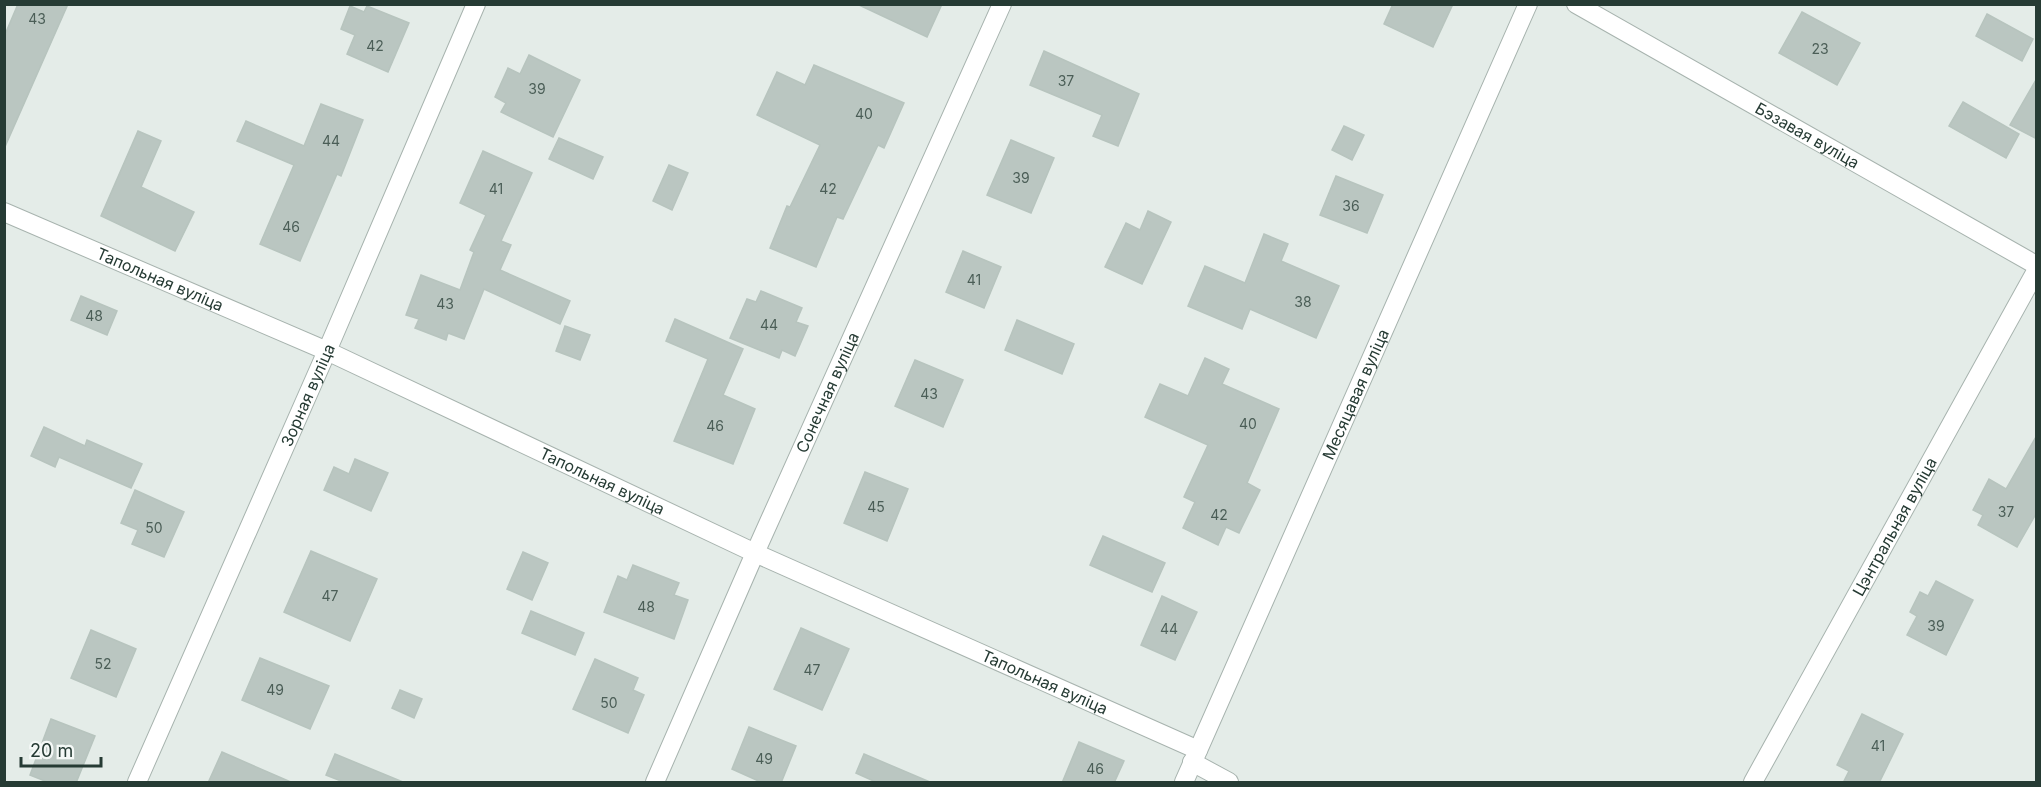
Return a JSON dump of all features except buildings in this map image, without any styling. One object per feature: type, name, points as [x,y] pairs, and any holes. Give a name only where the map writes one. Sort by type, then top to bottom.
[{"type":"street","name":"Зорная вуліца","points":[[136,783],[327,351],[476,4]]},
{"type":"street","name":"Сонечная вуліца","points":[[655,783],[755,553],[1002,4]]},
{"type":"street","name":"Месяцавая вуліца","points":[[1184,783],[1528,4]]},
{"type":"street","name":"Бэзавая вуліца","points":[[1576,4],[2037,265]]},
{"type":"street","name":"Тапольная вуліца","points":[[4,212],[327,351],[755,553],[1195,756],[1228,783]]},
{"type":"street","name":"Цэнтральная вуліца","points":[[1753,783],[2037,271]]}]
